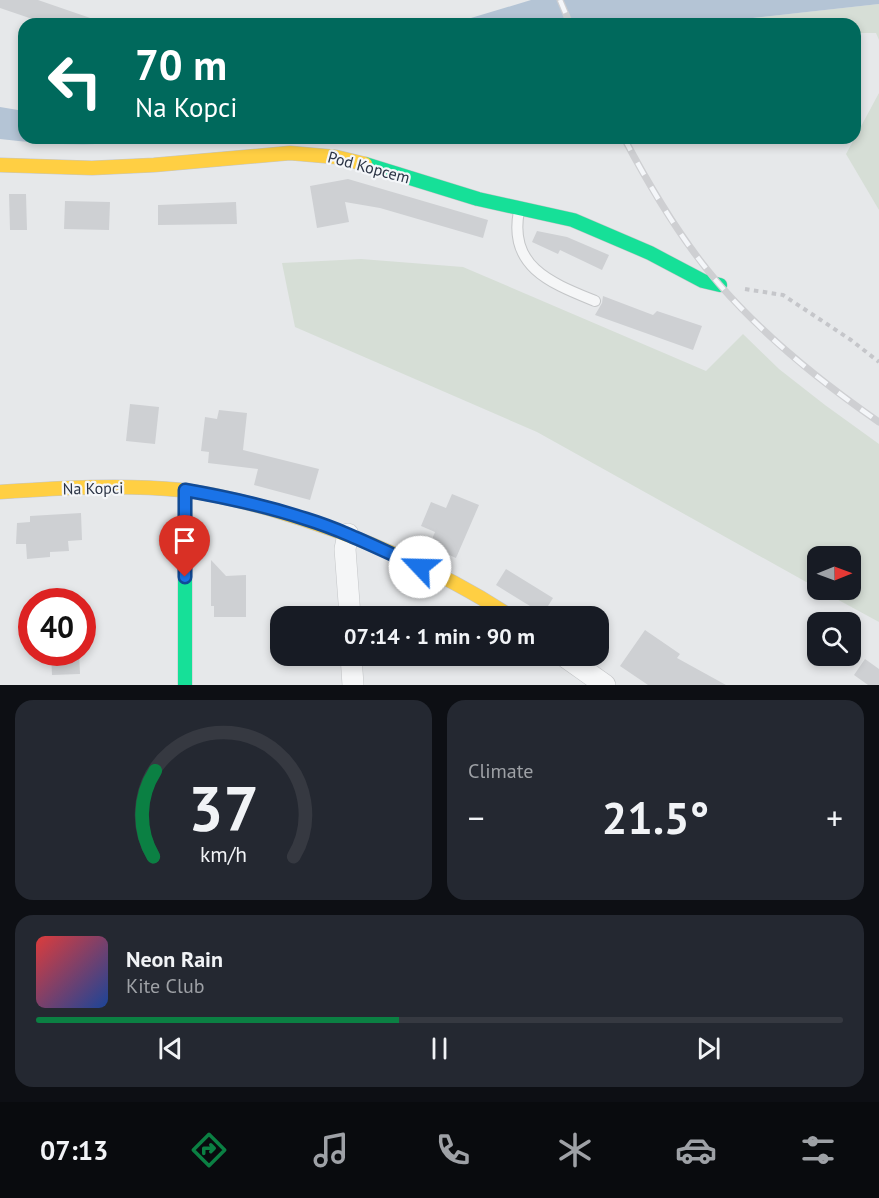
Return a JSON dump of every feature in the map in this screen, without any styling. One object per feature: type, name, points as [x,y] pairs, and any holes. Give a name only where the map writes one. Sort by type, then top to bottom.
[{"type":"street","name":"Pod Kopcem","points":[[0,165],[92,168],[290,153],[317,154],[357,161],[478,199],[573,220],[640,249],[703,281],[720,285]]},
{"type":"street","name":"Na Kopci","points":[[0,492],[106,487],[185,490],[284,512],[348,534],[462,587],[493,606]]},
{"type":"street","points":[[185,490],[185,685]]},
{"type":"street","points":[[348,534],[345,549],[349,606]]},
{"type":"street","points":[[352,666],[353,685]]},
{"type":"street","points":[[578,666],[605,685]]},
{"type":"lane","points":[[520,207],[517,234],[519,246],[526,259],[535,270],[551,282],[595,301]]},
{"type":"path","points":[[720,285],[783,295],[851,340],[879,362]]},
{"type":"shaded area","points":[[879,4],[879,40],[876,33],[861,33],[861,18],[754,18]]},
{"type":"shaded area","points":[[879,93],[879,210],[846,154],[851,144],[861,144],[861,126]]},
{"type":"shaded area","points":[[361,259],[463,267],[706,371],[743,334],[779,369],[879,444],[879,622],[838,600],[861,600],[861,546],[807,546],[807,582],[537,432],[295,327],[282,263]]},
{"type":"water","points":[[531,0],[879,0],[879,4],[754,18],[471,18]]},
{"type":"water","points":[[0,107],[18,110],[18,141],[0,139]]},
{"type":"building","points":[[0,0],[38,0],[90,18],[29,18],[0,8]]},
{"type":"building","points":[[348,179],[488,220],[483,238],[380,208],[345,202],[349,222],[317,228],[310,186]]},
{"type":"building","points":[[9,194],[26,194],[27,230],[10,230]]},
{"type":"building","points":[[65,201],[110,202],[109,230],[64,229]]},
{"type":"building","points":[[236,202],[237,224],[158,225],[158,205]]},
{"type":"building","points":[[537,231],[567,237],[609,255],[602,270],[560,250],[558,254],[532,242]]},
{"type":"building","points":[[603,296],[653,315],[657,311],[702,326],[693,350],[595,315]]},
{"type":"building","points":[[130,404],[159,407],[155,444],[126,441]]},
{"type":"building","points":[[219,410],[247,413],[243,450],[319,469],[310,500],[254,485],[258,469],[208,463],[209,452],[201,451],[205,417],[217,419]]},
{"type":"building","points":[[452,494],[479,505],[456,558],[429,546],[435,532],[421,526],[431,502],[446,508]]},
{"type":"building","points":[[81,513],[82,540],[68,541],[69,551],[50,552],[50,557],[27,559],[26,544],[16,544],[17,523],[30,522],[30,516]]},
{"type":"building","points":[[211,560],[226,576],[246,575],[246,617],[214,617],[214,606],[211,606]]},
{"type":"building","points":[[506,569],[553,598],[548,606],[530,606],[496,585]]},
{"type":"building","points":[[645,630],[680,654],[677,658],[726,685],[648,685],[620,666]]},
{"type":"building","points":[[865,659],[879,669],[879,685],[868,685],[854,675]]},
{"type":"building","points":[[52,666],[80,666],[80,674],[52,675]]},
{"type":"railway","points":[[560,0],[568,18]]},
{"type":"railway","points":[[627,144],[667,214],[692,250],[737,304],[795,358],[879,422]]},
{"type":"traffic: fast","points":[[365,164],[478,199],[573,220],[650,253],[703,281],[720,285]]},
{"type":"traffic: fast","points":[[185,490],[185,685]]},
{"type":"traffic: slow","points":[[0,165],[92,168],[290,153],[336,157],[365,164]]},
{"type":"traffic: slow","points":[[0,492],[136,487],[192,491],[237,500],[332,529],[363,541],[424,568],[494,606]]},
{"type":"route","points":[[185,577],[185,490],[214,495],[307,519],[348,534],[420,567]]}]
